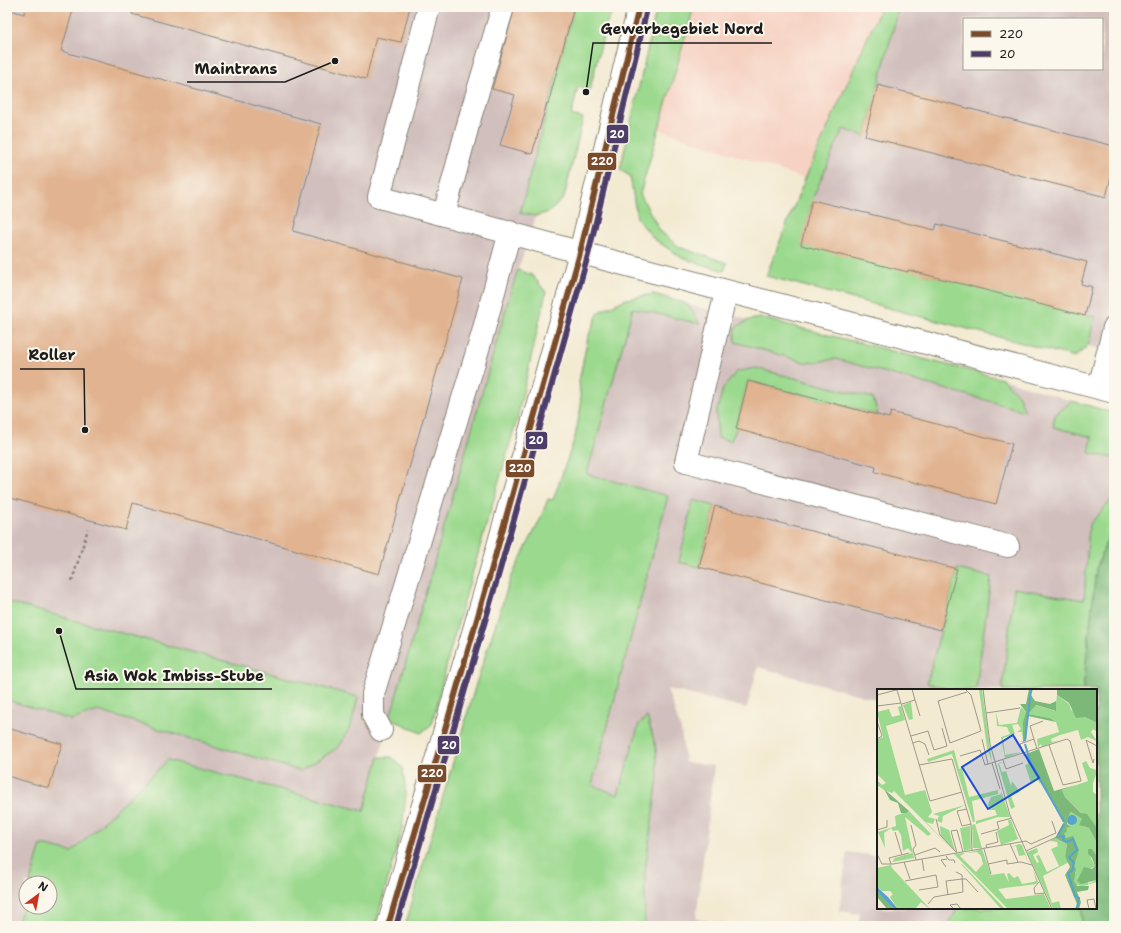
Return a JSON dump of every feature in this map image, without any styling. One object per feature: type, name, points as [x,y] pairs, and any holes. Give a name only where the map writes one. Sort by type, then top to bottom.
[{"type":"street","points":[[429,7],[379,197],[726,292],[1106,390],[1114,328]]},
{"type":"street","points":[[444,214],[470,114],[502,7]]},
{"type":"street","points":[[388,926],[491,571],[580,252],[639,7]]},
{"type":"street","points":[[381,730],[373,715],[373,694],[482,336],[510,232]]},
{"type":"street","points":[[726,292],[686,462],[1008,546]]},
{"type":"path","points":[[72,581],[88,529]]},
{"type":"shaded area","points":[[7,7],[574,7],[520,213],[536,216],[510,294],[364,811],[168,760],[72,853],[41,846],[32,875],[18,875],[18,915],[20,915],[17,926],[7,926],[7,700],[71,720],[98,711],[301,770],[358,697],[7,602]]},
{"type":"shaded area","points":[[694,7],[881,7],[805,179],[659,129]]},
{"type":"shaded area","points":[[899,7],[1114,7],[1114,352],[1088,346],[1095,317],[801,245],[812,200],[843,129],[865,135]]},
{"type":"shaded area","points":[[687,304],[749,320],[735,328],[736,342],[808,363],[836,359],[1024,411],[1018,395],[1003,379],[1072,401],[1055,415],[1093,437],[1089,453],[1114,458],[1114,497],[1089,525],[1084,600],[1014,588],[1002,689],[976,689],[991,577],[957,569],[927,682],[948,689],[877,689],[877,700],[758,667],[747,708],[667,689],[681,730],[685,762],[714,766],[696,919],[744,926],[646,926],[639,724],[618,796],[592,785],[668,496],[587,474],[633,307],[699,324]],"holes":[[[755,368],[877,415],[748,381],[736,429],[730,441],[716,413]],[[693,500],[715,506],[698,567],[679,561]]]},
{"type":"shaded area","points":[[847,852],[877,856],[877,909],[957,909],[947,926],[858,926],[860,914],[839,911]]},
{"type":"green space","points":[[574,7],[614,7],[605,28],[590,89],[578,87],[571,115],[583,118],[564,198],[549,212],[536,216],[520,213]]},
{"type":"green space","points":[[657,7],[694,7],[640,194],[660,231],[679,247],[727,263],[724,271],[682,258],[654,239],[637,218],[630,176],[620,170]]},
{"type":"green space","points":[[881,7],[899,7],[865,136],[843,129],[812,200],[802,245],[913,249],[924,274],[1095,317],[1088,346],[1075,357],[766,276],[805,179]]},
{"type":"green space","points":[[518,270],[532,275],[546,292],[517,419],[453,640],[432,724],[421,733],[390,718]]},
{"type":"green space","points":[[654,294],[687,304],[700,324],[633,308],[587,474],[668,496],[592,785],[618,795],[639,724],[647,717],[656,747],[658,777],[645,872],[646,926],[405,926],[476,684],[511,577],[540,520],[548,499],[553,500],[575,437],[581,406],[579,381],[588,337],[599,312],[626,299]]},
{"type":"green space","points":[[761,318],[1003,379],[1018,395],[1025,411],[836,359],[808,363],[735,342],[735,328],[749,320]]},
{"type":"green space","points":[[755,368],[873,398],[878,415],[748,381],[736,429],[731,441],[718,438],[716,413],[723,389],[736,372]]},
{"type":"green space","points":[[1072,401],[1114,413],[1114,458],[1089,453],[1092,437],[1053,427],[1055,415]]},
{"type":"green space","points":[[1114,497],[1114,522],[1096,569],[1083,689],[1002,689],[1014,588],[1084,600],[1089,525]]},
{"type":"green space","points":[[693,500],[715,506],[699,567],[679,562]]},
{"type":"green space","points":[[1114,522],[1114,926],[1082,926],[1082,909],[1097,909],[1097,689],[1083,689],[1096,569]]},
{"type":"green space","points":[[957,569],[991,577],[976,689],[948,689],[927,683]]},
{"type":"green space","points":[[7,602],[358,697],[351,726],[337,748],[301,771],[98,711],[71,720],[7,700]]},
{"type":"green space","points":[[379,757],[392,757],[403,768],[406,795],[402,829],[375,926],[17,926],[20,915],[58,915],[58,875],[32,875],[41,845],[72,852],[168,760],[364,811]]},
{"type":"green space","points":[[957,909],[1082,909],[1082,926],[947,926]]},
{"type":"building","points":[[25,7],[74,7],[61,51],[321,124],[293,231],[463,279],[379,574],[133,503],[126,530],[7,497],[7,9],[24,14]]},
{"type":"building","points":[[133,7],[410,7],[401,42],[376,37],[366,79],[132,14]]},
{"type":"building","points":[[515,7],[574,7],[548,104],[547,103],[532,154],[500,145],[515,95],[492,89]]},
{"type":"building","points":[[878,85],[1114,146],[1114,165],[1106,197],[865,136]]},
{"type":"building","points":[[812,200],[935,230],[937,224],[1087,262],[1081,284],[1092,287],[1085,316],[908,270],[908,272],[801,245]]},
{"type":"building","points":[[748,381],[889,418],[891,412],[1012,444],[996,504],[875,472],[876,467],[736,429]]},
{"type":"building","points":[[715,506],[957,569],[941,630],[699,567]]},
{"type":"building","points":[[7,728],[62,744],[49,788],[7,776]]},
{"type":"transit line","name":"220","points":[[388,926],[491,571],[580,253],[639,7]]},
{"type":"transit line","name":"20","points":[[396,926],[499,573],[588,255],[647,9]]},
{"type":"place","name":"Maintrans","points":[[335,61]]},
{"type":"place","name":"Gewerbegebiet Nord","points":[[586,92]]},
{"type":"place","name":"Roller","points":[[85,430]]},
{"type":"place","name":"Asia Wok Imbiss-Stube","points":[[59,631]]}]
